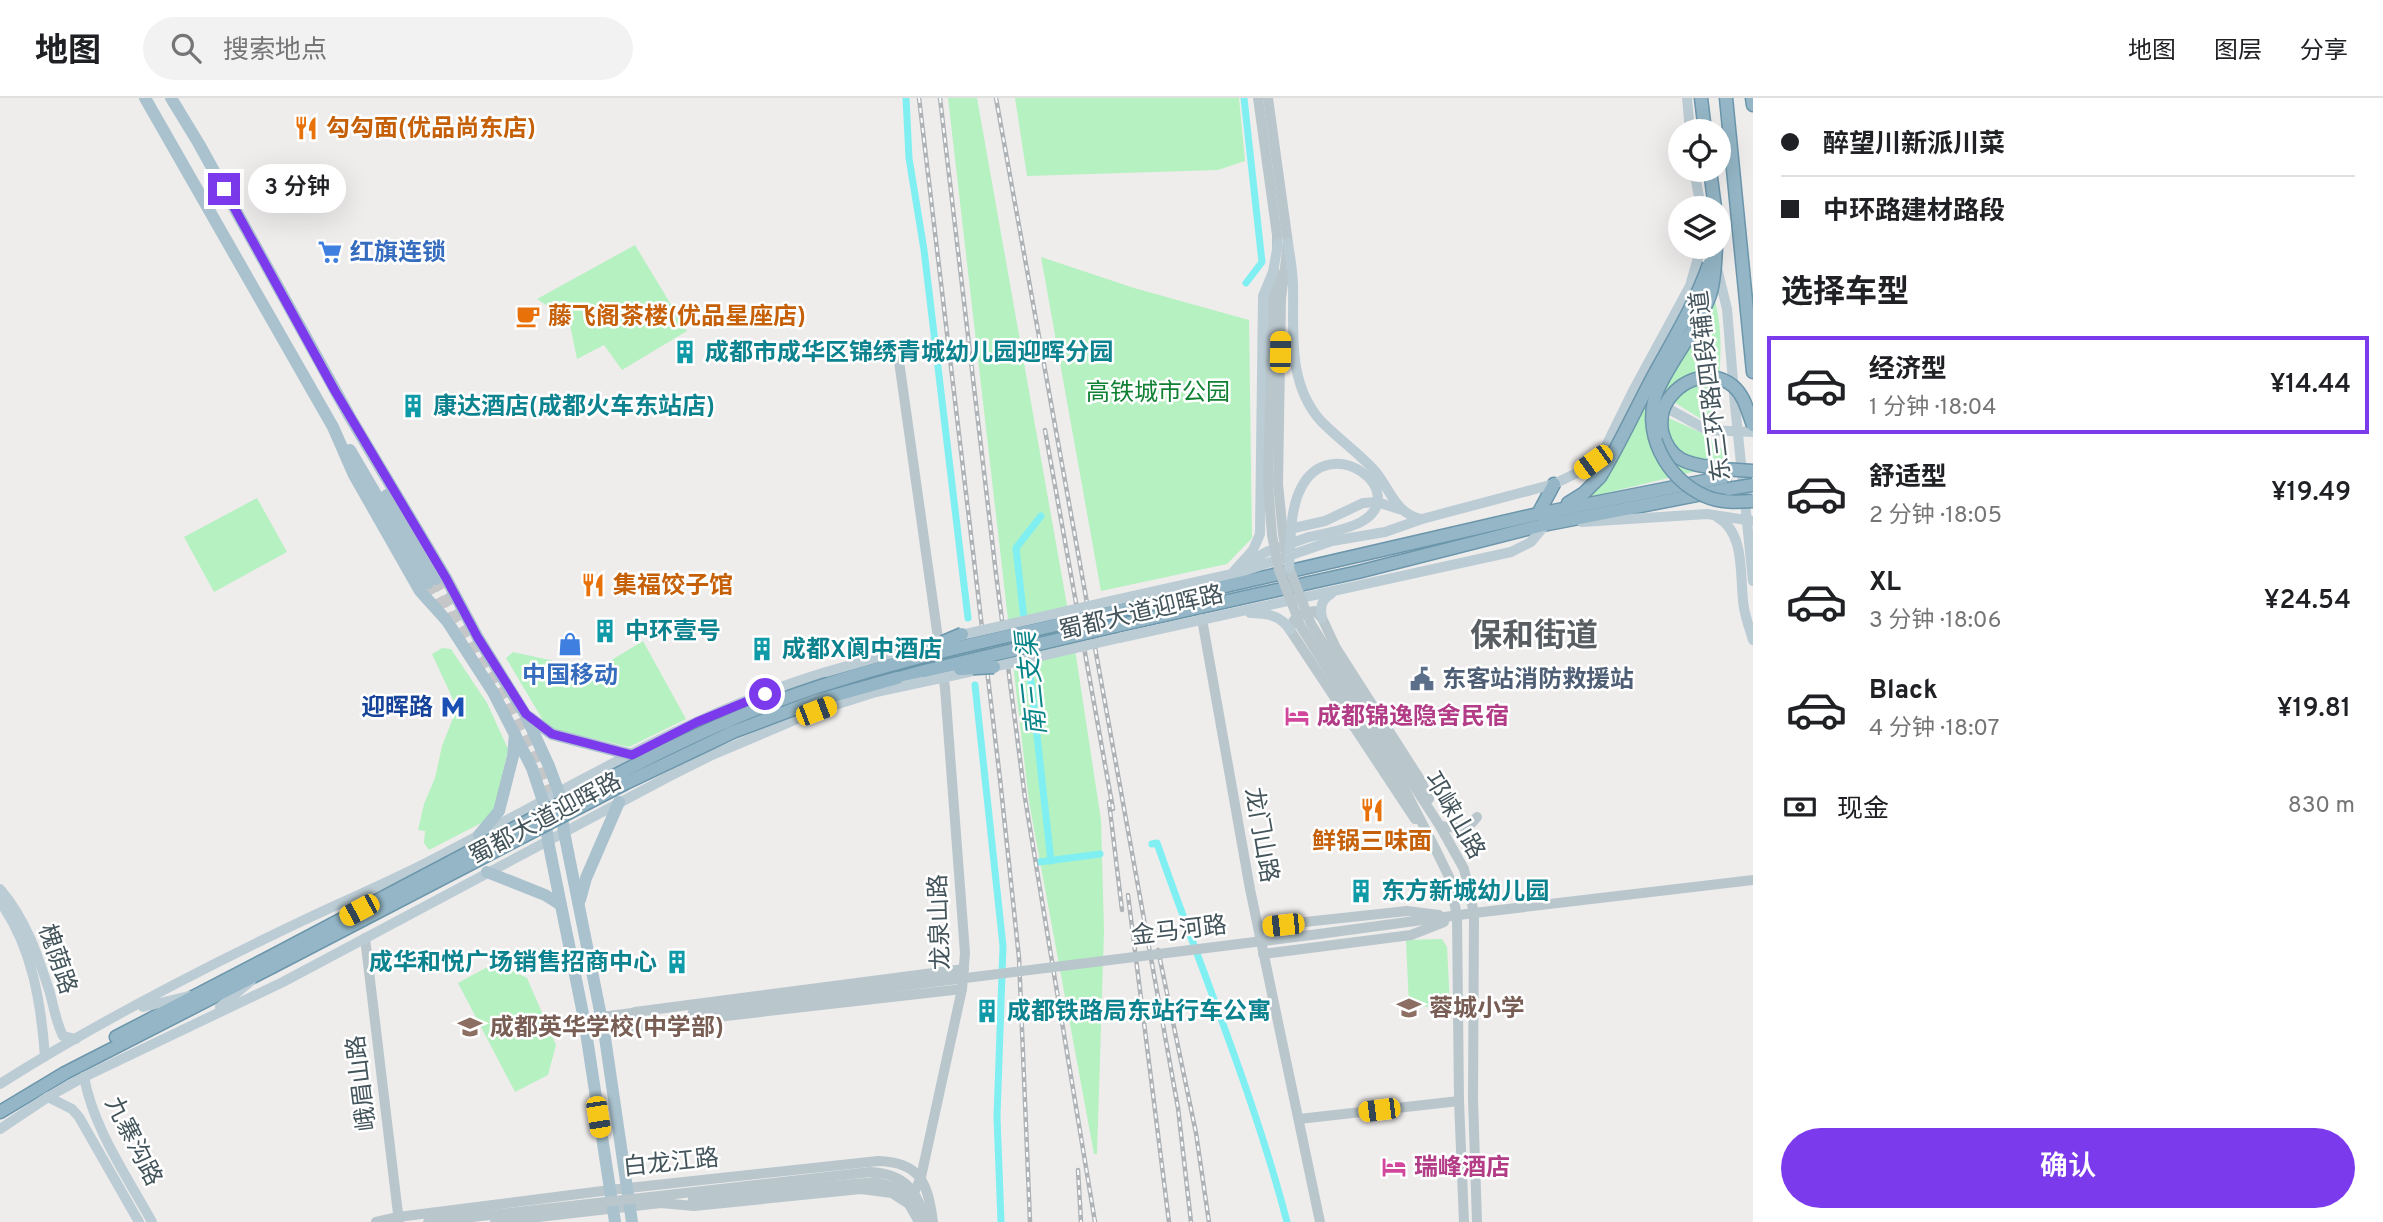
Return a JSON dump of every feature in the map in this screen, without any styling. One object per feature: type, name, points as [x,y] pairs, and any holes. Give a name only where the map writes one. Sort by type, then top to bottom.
[{"type":"highway","points":[[1701,98],[1704,119]]},
{"type":"highway","points":[[1726,98],[1753,372]]},
{"type":"highway","points":[[1752,98],[1753,105]]},
{"type":"highway","points":[[1541,519],[1574,500],[1600,477],[1699,294],[1710,259]]},
{"type":"highway","points":[[1713,259],[1711,292],[1698,323],[1658,389],[1653,407],[1653,426],[1659,450],[1677,478],[1706,497],[1720,501],[1753,501]]},
{"type":"highway","points":[[1753,425],[1741,394],[1734,386],[1721,379],[1700,377],[1681,386],[1672,394],[1662,412],[1661,432],[1666,446],[1676,457],[1725,478],[1753,485]]},
{"type":"highway","points":[[1725,478],[1753,471]]},
{"type":"highway","name":"蜀都大道迎晖路","points":[[894,664],[1112,607],[1541,519],[1725,478]]},
{"type":"highway","points":[[1541,519],[1554,484]]},
{"type":"highway","name":"蜀都大道迎晖路","points":[[897,678],[1118,632],[1358,572],[1541,519]]},
{"type":"highway","points":[[0,1103],[58,1067],[195,995],[268,966],[473,849],[705,732],[817,687],[894,664],[962,634]]},
{"type":"highway","points":[[826,672],[894,664]]},
{"type":"highway","points":[[924,671],[994,667]]},
{"type":"highway","points":[[0,1112],[65,1073],[268,966],[626,783],[720,738],[816,701],[897,678]]},
{"type":"highway","points":[[836,703],[897,678]]},
{"type":"main road","points":[[145,98],[333,427],[432,581],[370,465],[350,417]]},
{"type":"main road","points":[[170,98],[199,144],[350,417],[446,578],[478,638],[526,714],[549,766],[559,793],[564,832],[604,1031],[632,1222]]},
{"type":"main road","points":[[1687,98],[1689,119]]},
{"type":"main road","points":[[1282,239],[1293,283],[1292,344],[1303,392],[1319,418],[1367,462],[1402,510]]},
{"type":"main road","points":[[1258,541],[1264,296],[1282,239]]},
{"type":"main road","points":[[1197,582],[1241,572],[1332,541],[1385,532],[1422,519],[1490,503],[1569,479],[1593,462],[1605,448],[1690,286],[1698,259]]},
{"type":"main road","name":"东三环路四段辅道","points":[[1717,259],[1727,309],[1737,432],[1750,521],[1753,581]]},
{"type":"main road","points":[[1633,391],[1707,430],[1753,432]]},
{"type":"main road","points":[[333,427],[354,475],[420,591],[447,621],[494,692],[532,768],[543,801],[548,841],[584,1019],[615,1222]]},
{"type":"main road","points":[[1197,582],[1234,571],[1266,552],[1309,537],[1353,526],[1361,522],[1374,511],[1377,504],[1377,494],[1366,474],[1352,466],[1336,464],[1318,470],[1306,480],[1294,511],[1289,568]]},
{"type":"main road","points":[[1234,571],[1265,535],[1325,521],[1363,503],[1377,502],[1402,510],[1413,518],[1422,519]]},
{"type":"main road","points":[[1707,514],[1724,522],[1735,537],[1744,610],[1753,640]]},
{"type":"main road","points":[[1541,519],[1707,514],[1750,521]]},
{"type":"main road","name":"蜀都大道迎晖路","points":[[0,1129],[84,1077],[283,982],[668,777],[710,756],[836,703],[917,682],[994,667],[1118,632],[1202,619],[1511,552],[1531,542],[1541,519]]},
{"type":"main road","name":"蜀都大道迎晖路","points":[[0,1084],[130,1010],[300,922],[420,866],[697,722],[826,672],[962,634],[1112,607],[1197,582]]},
{"type":"main road","points":[[1322,618],[1322,603],[1325,597],[1334,592]]},
{"type":"main road","points":[[1236,611],[1277,616],[1290,630]]},
{"type":"main road","points":[[526,714],[552,734],[632,755]]},
{"type":"main road","points":[[479,835],[499,811],[513,756],[515,733]]},
{"type":"main road","points":[[579,904],[586,878],[619,802]]},
{"type":"main road","points":[[487,872],[545,894],[561,905]]},
{"type":"main road","name":"槐荫路","points":[[0,889],[22,918],[32,939],[58,1027],[63,1036],[76,1039]]},
{"type":"main road","name":"槐荫路","points":[[0,902],[18,930],[30,962],[45,1056]]},
{"type":"main road","points":[[210,1016],[268,966]]},
{"type":"main road","points":[[130,1010],[195,995]]},
{"type":"main road","name":"九寨沟路","points":[[84,1077],[89,1100],[102,1131],[152,1222]]},
{"type":"main road","name":"九寨沟路","points":[[48,1097],[72,1109],[79,1117],[139,1222]]},
{"type":"street","points":[[1258,98],[1282,239]]},
{"type":"street","points":[[1268,98],[1282,239],[1268,483],[1272,535],[1279,570],[1301,627],[1352,698]]},
{"type":"street","points":[[1277,299],[1278,484],[1289,568],[1311,625],[1352,698]]},
{"type":"street","name":"龙泉山路","points":[[899,361],[945,688],[964,940],[962,989],[921,1177],[909,1205]]},
{"type":"street","points":[[1435,848],[1359,738],[1290,630],[1298,615],[1315,611],[1322,618],[1336,648],[1421,781],[1440,826],[1460,829],[1471,825],[1477,817]]},
{"type":"street","name":"龙门山路","points":[[1202,619],[1263,954],[1320,1222]]},
{"type":"street","name":"邛崃山路","points":[[1352,698],[1440,826],[1464,869],[1474,913],[1473,1099],[1476,1222]]},
{"type":"street","name":"邛崃山路","points":[[1352,698],[1403,786],[1450,880],[1457,917],[1459,1101],[1464,1222]]},
{"type":"street","points":[[652,744],[643,759],[646,768],[652,775],[668,777]]},
{"type":"street","points":[[420,866],[438,866],[445,874],[448,885],[439,899]]},
{"type":"street","name":"金马河路","points":[[693,1012],[1753,880]]},
{"type":"street","points":[[1258,927],[1407,911],[1457,917]]},
{"type":"street","points":[[1263,954],[1411,935],[1457,917]]},
{"type":"street","name":"峨眉山路","points":[[365,938],[398,1220]]},
{"type":"street","points":[[601,1017],[964,968]]},
{"type":"street","points":[[604,1031],[962,989]]},
{"type":"street","points":[[635,1012],[693,1012]]},
{"type":"street","points":[[629,1027],[693,1012]]},
{"type":"street","points":[[1299,1119],[1459,1101]]},
{"type":"street","name":"白龙江路","points":[[376,1222],[610,1190],[878,1161],[894,1161],[908,1166],[921,1177]]},
{"type":"street","points":[[428,1222],[870,1172],[891,1175],[910,1187],[922,1207],[926,1222]]},
{"type":"street","points":[[921,1177],[927,1190],[933,1222]]},
{"type":"street","points":[[662,1203],[876,1181],[904,1190],[915,1201],[926,1222]]},
{"type":"street","name":"白龙江路","points":[[495,1222],[662,1203],[694,1206],[861,1189],[892,1193],[909,1205]]},
{"type":"street","points":[[909,1205],[919,1222]]},
{"type":"green space","points":[[948,98],[977,98],[1076,656],[1101,820],[1104,931],[1097,1154],[1094,1154],[1029,802]]},
{"type":"green space","points":[[1015,98],[1239,98],[1245,161],[1218,170],[1027,176]]},
{"type":"green space","points":[[635,245],[687,331],[622,370],[604,345],[577,359],[569,320],[537,299]]},
{"type":"green space","name":"高铁城市公园","points":[[1041,257],[1134,288],[1249,320],[1252,538],[1227,564],[1101,591]]},
{"type":"green space","points":[[1704,294],[1714,297],[1720,326],[1720,369],[1715,413],[1708,419],[1701,419],[1653,389],[1693,299]]},
{"type":"green space","points":[[1644,407],[1702,433],[1723,450],[1727,461],[1695,460],[1658,433],[1697,471],[1590,497],[1618,459]]},
{"type":"green space","points":[[257,498],[287,552],[214,592],[184,537]]},
{"type":"green space","points":[[643,641],[686,719],[629,747],[554,729],[544,722],[506,658],[513,652],[595,670]]},
{"type":"green space","points":[[442,648],[451,649],[487,703],[508,749],[494,811],[487,820],[429,850],[424,843],[425,831],[418,830],[442,746],[457,708],[432,654]]},
{"type":"green space","points":[[1442,939],[1447,947],[1450,1006],[1409,1007],[1406,940]]},
{"type":"green space","points":[[495,963],[527,978],[556,1045],[548,1075],[515,1092],[458,983]]},
{"type":"waterway","points":[[906,98],[909,158],[924,250],[968,618]]},
{"type":"waterway","name":"南三支渠","points":[[1244,98],[1262,262],[1246,283]]},
{"type":"waterway","name":"南三支渠","points":[[1041,516],[1016,548],[1051,861]]},
{"type":"waterway","points":[[975,685],[1003,946],[997,1117],[1001,1222]]},
{"type":"waterway","points":[[1152,844],[1157,843],[1226,1031],[1259,1126],[1287,1222]]},
{"type":"waterway","points":[[1039,862],[1100,854]]},
{"type":"tunnel","points":[[436,579],[517,717],[552,805]]},
{"type":"tunnel","points":[[428,583],[449,619]]},
{"type":"railway","points":[[919,98],[1019,958],[1030,1222]]},
{"type":"railway","points":[[940,98],[1025,798],[1095,1222]]},
{"type":"railway","points":[[996,98],[1178,1108],[1191,1222]]},
{"type":"railway","points":[[1045,430],[1113,809]]},
{"type":"railway","points":[[1109,802],[1122,910]]},
{"type":"railway","points":[[1128,895],[1169,1222]]},
{"type":"railway","points":[[1158,950],[1196,1133],[1209,1222]]},
{"type":"railway","points":[[1078,1170],[1081,1222]]},
{"type":"place","name":"勾勾面(优品尚东店)","points":[[306,128]]},
{"type":"place","name":"红旗连锁","points":[[330,252]]},
{"type":"place","name":"藤飞阁茶楼(优品星座店)","points":[[528,316]]},
{"type":"place","name":"成都市成华区锦绣青城幼儿园迎晖分园","points":[[685,352]]},
{"type":"place","name":"康达酒店(成都火车东站店)","points":[[413,406]]},
{"type":"place","name":"集福饺子馆","points":[[593,585]]},
{"type":"place","name":"中环壹号","points":[[605,631]]},
{"type":"place","name":"中国移动","points":[[570,644]]},
{"type":"place","name":"成都X阆中酒店","points":[[762,649]]},
{"type":"place","name":"东客站消防救援站","points":[[1422,679]]},
{"type":"place","name":"迎晖路","points":[[453,707]]},
{"type":"place","name":"成都锦逸隐舍民宿","points":[[1297,716]]},
{"type":"place","name":"鲜锅三味面","points":[[1372,810]]},
{"type":"place","name":"东方新城幼儿园","points":[[1361,891]]},
{"type":"place","name":"成华和悦广场销售招商中心","points":[[677,962]]},
{"type":"place","name":"蓉城小学","points":[[1409,1008]]},
{"type":"place","name":"成都铁路局东站行车公寓","points":[[987,1011]]},
{"type":"place","name":"成都英华学校(中学部)","points":[[470,1027]]},
{"type":"place","name":"瑞峰酒店","points":[[1394,1167]]},
{"type":"district","name":"保和街道","points":[[1534,635]]},
{"type":"route","points":[[224,189],[335,391],[446,578],[478,638],[526,714],[552,734],[632,755],[697,722],[765,694]]}]
